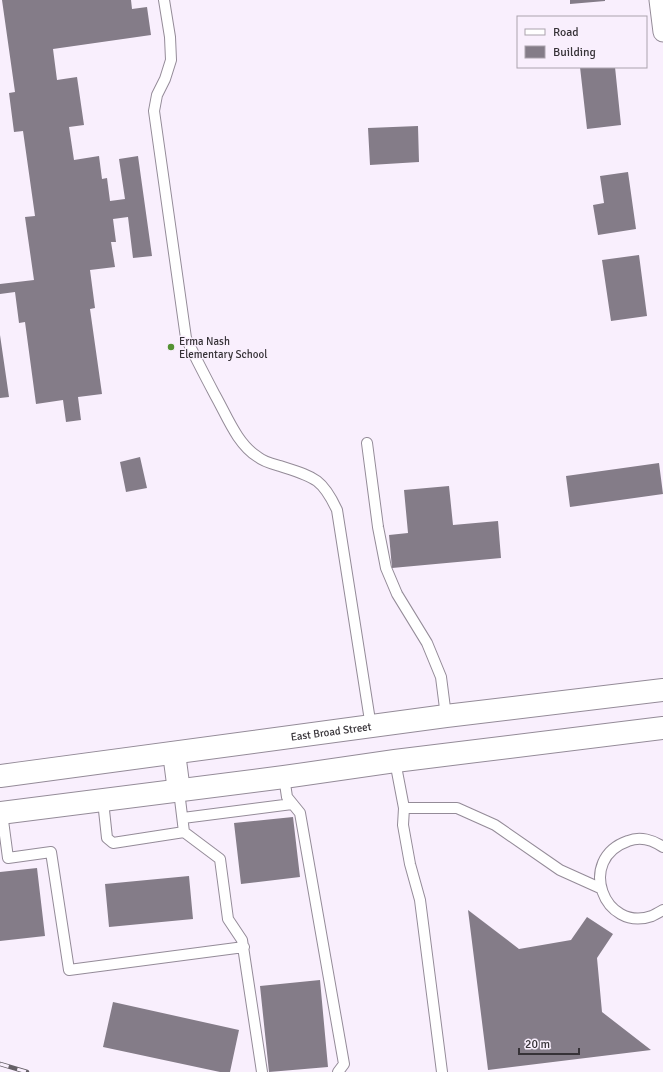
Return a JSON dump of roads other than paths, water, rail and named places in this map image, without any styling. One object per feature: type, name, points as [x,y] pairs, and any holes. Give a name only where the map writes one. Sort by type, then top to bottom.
[{"type":"main road","name":"East Broad Street","points":[[0,776],[446,716],[663,690]]},
{"type":"main road","points":[[1,809],[103,801],[395,761],[663,728]]},
{"type":"main road","points":[[174,753],[179,791]]},
{"type":"street","points":[[659,0],[663,32]]},
{"type":"lane","points":[[164,0],[170,38],[171,60],[165,79],[157,95],[154,111],[186,338],[195,358],[237,434],[248,449],[258,458],[310,476],[321,483],[337,510],[371,726]]},
{"type":"lane","points":[[367,443],[378,527],[386,568],[397,594],[427,643],[441,677],[446,716]]},
{"type":"lane","points":[[395,761],[404,808],[403,825],[410,864],[420,900],[442,1072]]},
{"type":"lane","points":[[284,777],[286,797],[300,813],[344,1064],[338,1072]]},
{"type":"lane","points":[[179,791],[184,832],[220,859],[228,919],[242,940],[244,947],[262,1072]]},
{"type":"lane","points":[[103,801],[107,838],[113,843],[184,832]]},
{"type":"lane","points":[[182,818],[292,804]]},
{"type":"lane","points":[[404,808],[457,808],[495,825],[560,870],[600,888]]},
{"type":"lane","points":[[1,809],[8,858],[51,852],[69,970],[244,947]]},
{"type":"lane","points":[[663,847],[658,843],[646,839],[632,839],[620,843],[610,851],[603,862],[599,875],[600,888],[606,900],[614,909],[626,916],[639,918],[652,916],[663,910]]},
{"type":"railway","points":[[0,1064],[27,1072]]},
{"type":"place","name":"Erma Nash Elementary School","points":[[171,347]]}]
